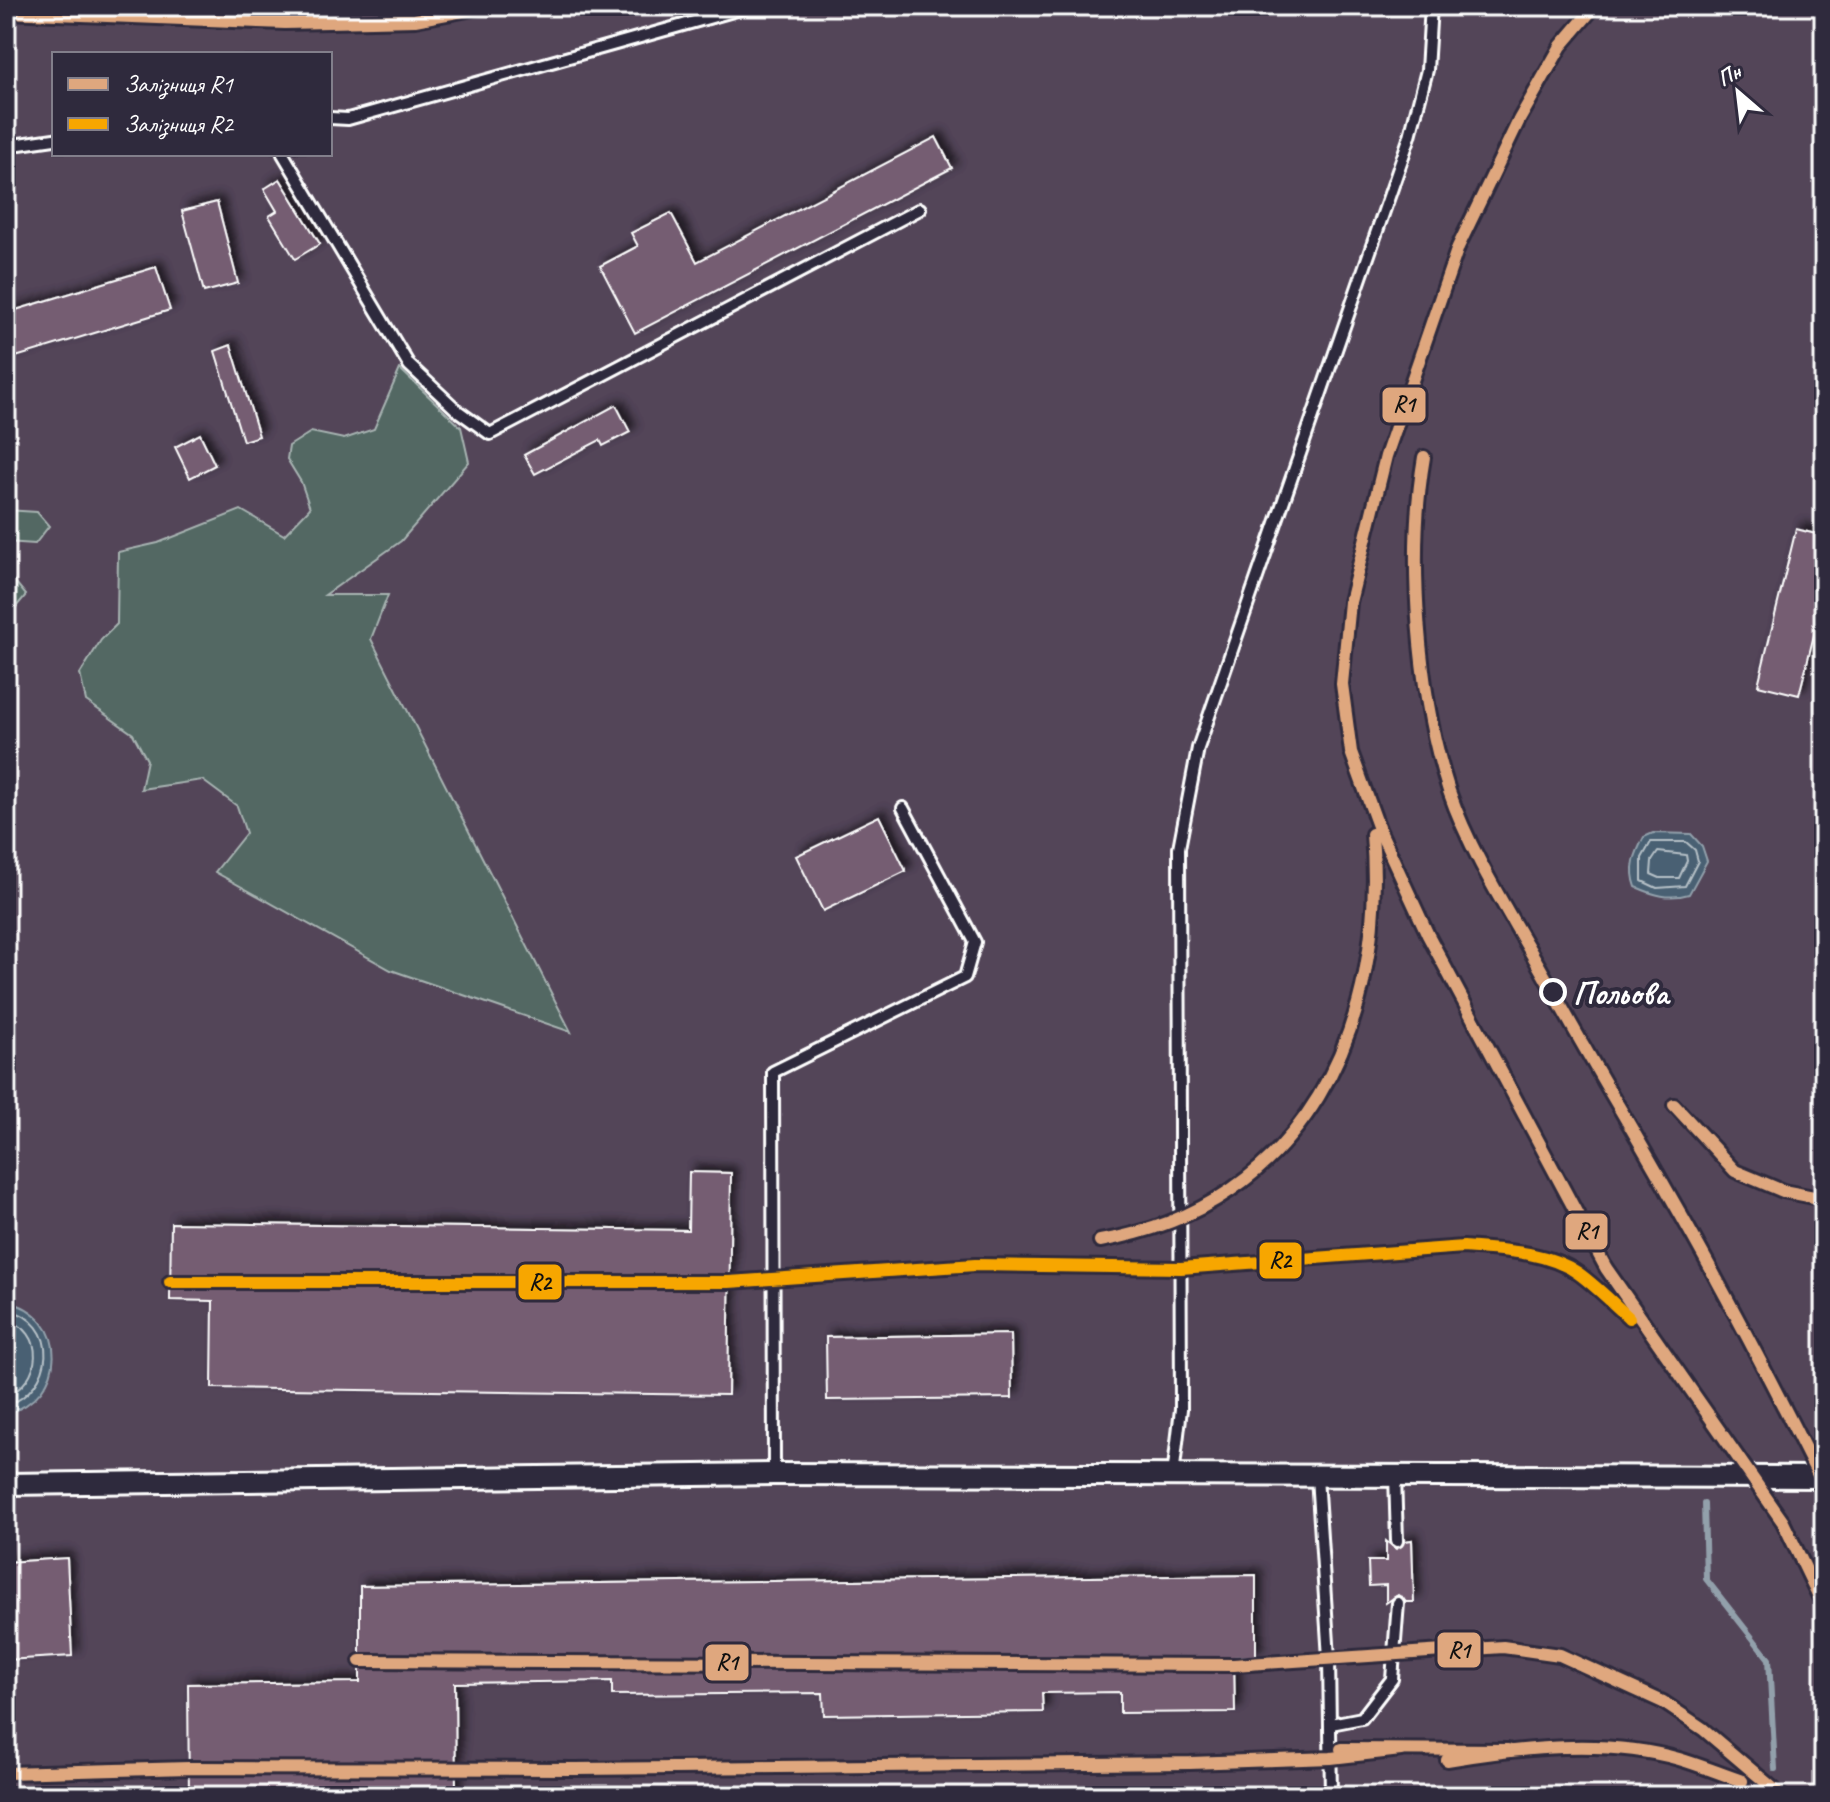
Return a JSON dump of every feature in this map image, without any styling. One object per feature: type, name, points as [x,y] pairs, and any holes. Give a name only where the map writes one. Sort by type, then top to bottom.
[{"type":"street","points":[[6,1484],[774,1474],[1824,1477]]},
{"type":"lane","points":[[332,118],[348,119],[751,6]]},
{"type":"lane","points":[[1173,1476],[1181,1409],[1179,848],[1198,748],[1410,136],[1427,70],[1431,6]]},
{"type":"lane","points":[[6,146],[52,139]]},
{"type":"lane","points":[[284,156],[409,365],[458,411],[490,434],[920,209]]},
{"type":"lane","points":[[774,1474],[773,1072],[965,977],[975,942],[903,808]]},
{"type":"lane","points":[[1395,1475],[1397,1541]]},
{"type":"lane","points":[[1317,1477],[1331,1724],[1331,1796]]},
{"type":"lane","points":[[1331,1724],[1362,1718],[1392,1679],[1398,1603]]},
{"type":"shaded area","points":[[6,6],[1824,6],[1824,1796],[6,1796]]},
{"type":"green space","points":[[400,369],[461,427],[469,462],[401,541],[325,595],[388,595],[371,639],[571,1032],[391,970],[215,872],[246,833],[237,806],[202,780],[141,789],[147,760],[133,734],[86,701],[80,674],[101,640],[117,624],[118,552],[158,543],[241,510],[284,535],[310,508],[301,482],[287,459],[289,446],[311,432],[344,439],[374,429]]},
{"type":"green space","points":[[6,510],[37,512],[49,526],[35,544],[6,542]]},
{"type":"green space","points":[[6,571],[26,595],[6,619]]},
{"type":"water","points":[[1653,833],[1691,834],[1702,846],[1707,861],[1689,894],[1662,896],[1636,887],[1633,867],[1636,855],[1644,837]]},
{"type":"water","points":[[6,1301],[27,1309],[42,1322],[51,1339],[54,1356],[50,1374],[41,1391],[26,1405],[6,1414]]},
{"type":"building","points":[[936,137],[952,168],[635,333],[600,266],[638,246],[631,233],[671,213],[697,262]]},
{"type":"building","points":[[280,179],[320,244],[295,259],[269,216],[277,211],[264,189]]},
{"type":"building","points":[[217,202],[238,283],[204,292],[182,211]]},
{"type":"building","points":[[156,267],[170,310],[6,360],[6,313]]},
{"type":"building","points":[[231,345],[259,436],[243,441],[215,351]]},
{"type":"building","points":[[616,405],[630,432],[603,446],[600,440],[535,474],[524,455]]},
{"type":"building","points":[[200,434],[215,465],[190,478],[175,447]]},
{"type":"building","points":[[1796,529],[1824,536],[1824,595],[1799,695],[1758,685]]},
{"type":"building","points":[[879,816],[906,871],[823,911],[796,856]]},
{"type":"building","points":[[689,1172],[731,1173],[728,1395],[212,1388],[213,1301],[170,1300],[171,1223],[688,1230]]},
{"type":"building","points":[[1011,1334],[1012,1398],[827,1400],[826,1337]]},
{"type":"building","points":[[1412,1540],[1414,1602],[1406,1602],[1398,1595],[1386,1603],[1386,1585],[1369,1586],[1368,1561],[1386,1561],[1386,1541],[1396,1549],[1405,1541]]},
{"type":"building","points":[[67,1558],[72,1656],[6,1660],[6,1562]]},
{"type":"building","points":[[1256,1575],[1256,1656],[1234,1657],[1235,1712],[1120,1713],[1120,1692],[1042,1693],[1043,1712],[824,1715],[823,1693],[612,1695],[612,1681],[455,1683],[456,1796],[189,1796],[188,1684],[360,1682],[360,1586]]},
{"type":"waterway","points":[[1704,1504],[1706,1579],[1769,1659],[1775,1769]]},
{"type":"rail line","name":"R1","points":[[6,12],[285,23],[415,20],[489,6]]},
{"type":"rail line","name":"R1","points":[[1595,6],[1561,46],[1519,120],[1458,247],[1386,456],[1350,602],[1342,684],[1351,752],[1379,829],[1428,935],[1606,1268],[1783,1522],[1824,1607]]},
{"type":"rail line","name":"R1","points":[[1424,457],[1416,538],[1418,626],[1438,753],[1458,815],[1495,889],[1710,1266],[1824,1487]]},
{"type":"rail line","name":"R1","points":[[1100,1241],[1171,1222],[1231,1190],[1280,1148],[1318,1096],[1347,1038],[1365,973],[1373,905],[1372,834]]},
{"type":"rail line","name":"R1","points":[[1674,1105],[1735,1171],[1783,1191],[1824,1199]]},
{"type":"rail line","name":"R2","points":[[170,1282],[729,1282],[975,1265],[1181,1268],[1464,1247],[1523,1253],[1566,1266],[1591,1283],[1629,1318]]},
{"type":"rail line","name":"R1","points":[[360,1661],[1234,1665],[1503,1647],[1560,1655],[1663,1702],[1703,1729],[1782,1796]]},
{"type":"rail line","name":"R1","points":[[1447,1760],[1563,1747],[1622,1749],[1679,1759],[1742,1781]]},
{"type":"rail line","name":"R1","points":[[1341,1749],[1508,1750]]},
{"type":"rail line","name":"R1","points":[[6,1773],[189,1768],[576,1769],[1190,1763],[1331,1758],[1401,1750]]},
{"type":"place","name":"Польова","points":[[1553,992]]}]
